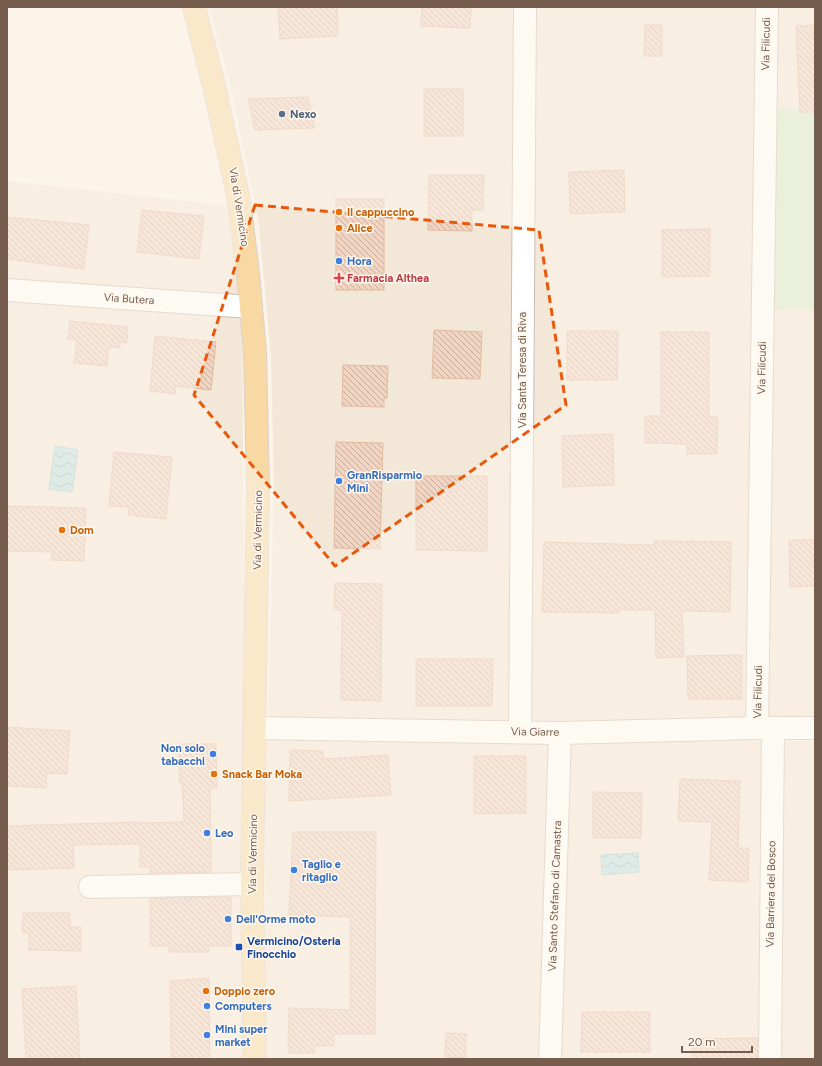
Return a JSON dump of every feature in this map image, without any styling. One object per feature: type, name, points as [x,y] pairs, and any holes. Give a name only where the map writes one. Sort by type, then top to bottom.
[{"type":"main road","name":"Via di Vermicino","points":[[194,7],[234,174],[246,252],[255,353],[258,486],[252,884],[255,1059]]},
{"type":"street","name":"Via Santa Teresa di Riva","points":[[520,732],[525,7]]},
{"type":"street","name":"Via Filicudi","points":[[765,728],[767,7]]},
{"type":"street","name":"Via Butera","points":[[7,290],[251,307]]},
{"type":"street","name":"Via Giarre","points":[[255,728],[560,733],[815,728]]},
{"type":"street","name":"Via Barriera del Bosco","points":[[765,728],[770,1059]]},
{"type":"street","name":"Via Santo Stefano di Camastra","points":[[550,1059],[560,733]]},
{"type":"street","points":[[90,887],[252,884]]},
{"type":"highlighted area","points":[[255,205],[539,230],[566,405],[335,566],[194,395]]},
{"type":"shaded area","points":[[209,7],[815,7],[815,112],[776,109],[775,309],[815,309],[815,719],[564,722],[268,719],[274,480],[271,357],[259,224],[231,87]]},
{"type":"shaded area","points":[[7,181],[232,206],[240,295],[7,280]]},
{"type":"shaded area","points":[[7,300],[242,317],[248,1059],[7,1059]]},
{"type":"shaded area","points":[[264,739],[357,742],[815,741],[815,1059],[266,1059]]},
{"type":"green space","points":[[776,108],[815,112],[815,309],[775,310]]},
{"type":"water","points":[[55,446],[78,450],[72,492],[49,489]]},
{"type":"water","points":[[638,853],[639,872],[602,875],[601,855]]},
{"type":"building","points":[[278,7],[337,7],[338,36],[280,39]]},
{"type":"building","points":[[422,7],[471,7],[470,28],[421,26]]},
{"type":"building","points":[[645,25],[662,25],[662,56],[644,56]]},
{"type":"building","points":[[815,25],[815,112],[800,112],[796,26]]},
{"type":"building","points":[[424,89],[463,89],[463,136],[424,136]]},
{"type":"building","name":"Nexo","points":[[308,97],[315,128],[255,130],[248,99]]},
{"type":"building","points":[[624,170],[625,212],[570,214],[569,172]]},
{"type":"building","points":[[429,175],[484,175],[483,210],[472,210],[472,231],[428,230]]},
{"type":"building","points":[[336,199],[384,199],[384,290],[336,290]]},
{"type":"building","points":[[142,210],[204,216],[199,259],[137,252]]},
{"type":"building","points":[[7,217],[89,225],[84,269],[7,259]]},
{"type":"building","points":[[710,229],[710,276],[662,277],[662,230]]},
{"type":"building","points":[[70,321],[128,327],[127,343],[120,342],[120,348],[109,347],[107,366],[74,363],[77,340],[68,339]]},
{"type":"building","points":[[434,330],[482,332],[480,379],[432,378]]},
{"type":"building","points":[[567,331],[618,331],[617,380],[567,380]]},
{"type":"building","points":[[661,332],[709,332],[709,417],[718,417],[717,454],[687,454],[687,444],[645,443],[645,416],[661,416]]},
{"type":"building","points":[[155,336],[216,342],[211,390],[176,386],[175,394],[150,391]]},
{"type":"building","points":[[343,365],[388,366],[387,398],[384,398],[384,407],[342,406]]},
{"type":"building","points":[[613,434],[614,485],[563,487],[562,436]]},
{"type":"building","points":[[336,442],[383,443],[380,549],[334,548]]},
{"type":"building","points":[[114,452],[172,457],[166,519],[128,515],[129,507],[109,506]]},
{"type":"building","points":[[416,476],[487,476],[487,551],[416,550]]},
{"type":"building","name":"Dom","points":[[7,506],[86,508],[84,561],[51,560],[52,552],[7,551]]},
{"type":"building","points":[[789,540],[815,540],[815,586],[790,587]]},
{"type":"building","points":[[655,541],[731,542],[730,612],[682,611],[684,657],[656,658],[655,610],[619,610],[619,613],[542,612],[544,542],[654,545]]},
{"type":"building","points":[[335,583],[382,584],[381,701],[341,700],[342,610],[334,610]]},
{"type":"building","points":[[742,655],[742,699],[688,699],[687,656]]},
{"type":"building","points":[[416,659],[493,659],[492,706],[416,706]]},
{"type":"building","points":[[7,727],[70,731],[67,774],[47,773],[46,788],[7,786]]},
{"type":"building","points":[[179,744],[216,744],[217,788],[210,788],[211,872],[150,873],[150,867],[140,867],[140,844],[73,845],[74,868],[8,870],[7,826],[184,822],[182,782],[179,782]]},
{"type":"building","points":[[290,750],[323,751],[323,759],[388,755],[391,795],[289,801]]},
{"type":"building","points":[[474,756],[526,756],[526,813],[474,814]]},
{"type":"building","points":[[680,779],[740,781],[738,848],[749,848],[748,882],[709,880],[712,822],[678,821]]},
{"type":"building","points":[[593,792],[642,793],[641,838],[593,838]]},
{"type":"building","points":[[293,832],[376,832],[375,1034],[334,1034],[334,1046],[315,1046],[314,1053],[289,1053],[289,1008],[350,1010],[350,917],[289,915]]},
{"type":"building","points":[[231,897],[231,946],[209,946],[209,952],[169,952],[169,946],[150,946],[150,898]]},
{"type":"building","points":[[23,913],[70,913],[70,927],[81,927],[81,951],[29,950],[29,933],[22,933]]},
{"type":"building","points":[[209,978],[210,1059],[171,1059],[170,981]]},
{"type":"building","points":[[76,986],[80,1059],[26,1059],[22,989]]},
{"type":"building","points":[[582,1012],[650,1012],[650,1052],[581,1052]]},
{"type":"building","points":[[446,1033],[466,1034],[466,1058],[445,1057]]},
{"type":"building","points":[[758,1038],[758,1059],[692,1059],[691,1039]]},
{"type":"place","name":"Nexo","points":[[282,114]]},
{"type":"place","name":"Il cappuccino","points":[[339,212]]},
{"type":"place","name":"Alice","points":[[339,228]]},
{"type":"place","name":"Hora","points":[[339,261]]},
{"type":"place","name":"Farmacia Althea","points":[[339,278]]},
{"type":"place","name":"GranRisparmio Mini","points":[[339,481]]},
{"type":"place","name":"Dom","points":[[62,530]]},
{"type":"place","name":"Non solo tabacchi","points":[[213,754]]},
{"type":"place","name":"Snack Bar Moka","points":[[214,774]]},
{"type":"place","name":"Leo","points":[[207,833]]},
{"type":"place","name":"Taglio e ritaglio","points":[[294,870]]},
{"type":"place","name":"Dell'Orme moto","points":[[228,919]]},
{"type":"place","name":"Vermicino/Osteria Finocchio","points":[[239,947]]},
{"type":"place","name":"Doppio zero","points":[[206,991]]},
{"type":"place","name":"Computers","points":[[207,1006]]},
{"type":"place","name":"Mini super market","points":[[207,1035]]}]
